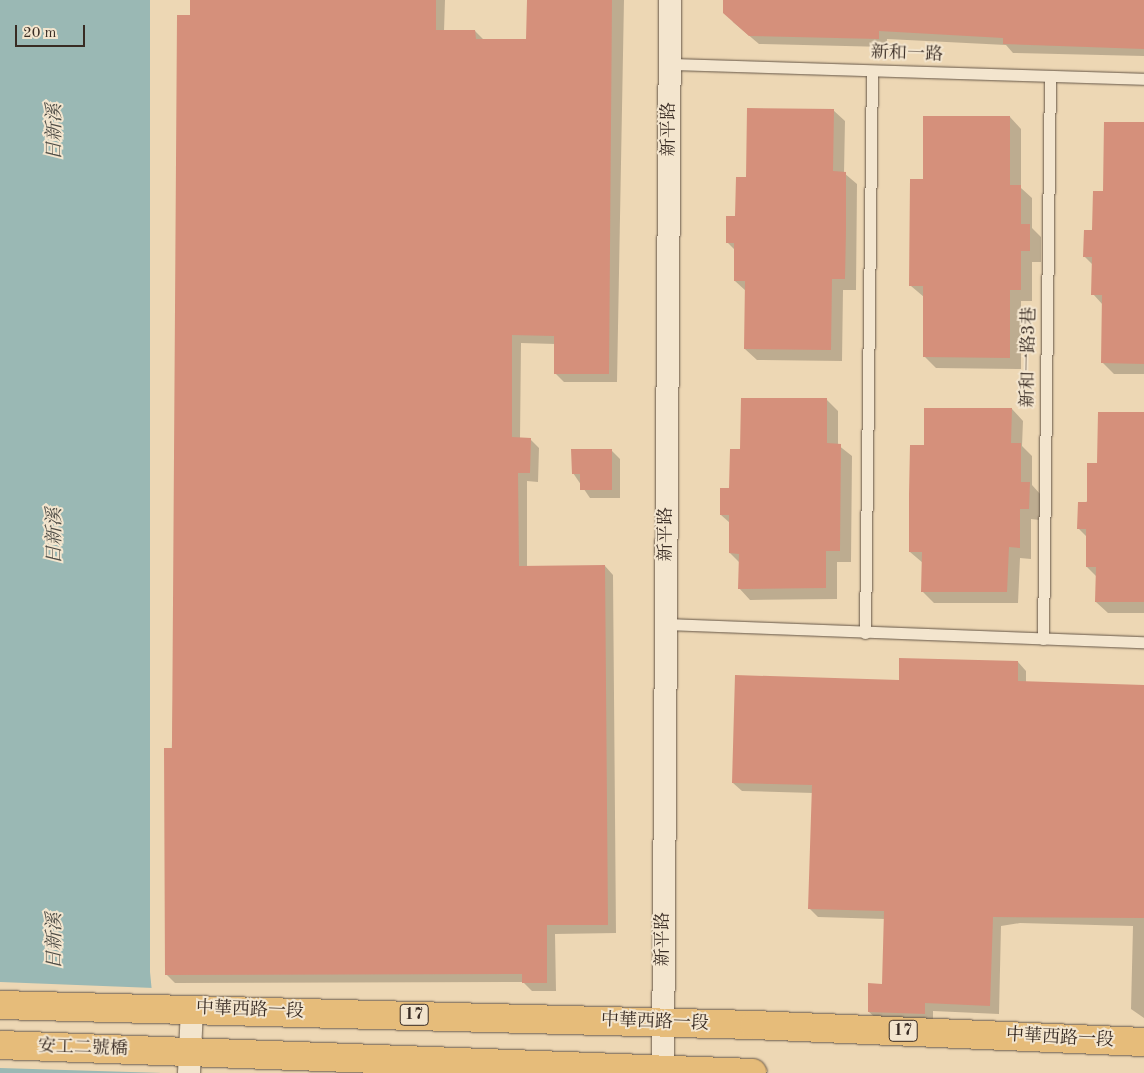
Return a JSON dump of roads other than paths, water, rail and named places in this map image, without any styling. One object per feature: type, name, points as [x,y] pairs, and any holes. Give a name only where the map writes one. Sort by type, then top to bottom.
[{"type":"main road","name":"17","points":[[0,1005],[179,1008]]},
{"type":"main road","name":"中華西路一段","points":[[179,1008],[663,1022],[1144,1042]]},
{"type":"main road","name":"安工二號橋","points":[[0,1046],[182,1058]]},
{"type":"main road","points":[[182,1058],[403,1066],[662,1068],[752,1073]]},
{"type":"street","name":"新平路","points":[[662,1068],[670,0]]},
{"type":"street","points":[[179,1008],[182,1058]]},
{"type":"lane","name":"新和一路","points":[[670,64],[1144,79]]},
{"type":"lane","points":[[865,633],[872,71]]},
{"type":"lane","name":"新和一路3巷","points":[[1044,639],[1050,76]]},
{"type":"lane","points":[[665,624],[1144,642]]},
{"type":"water","name":"日新溪","points":[[0,0],[150,0],[150,972],[160,1073],[0,1073]]}]
